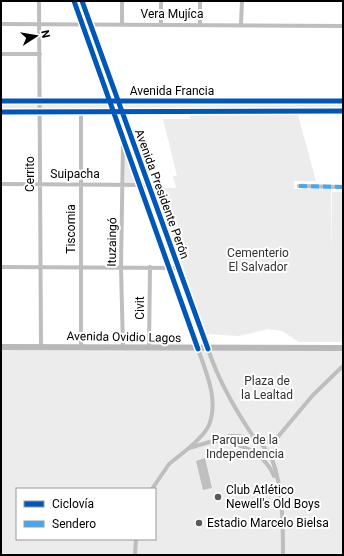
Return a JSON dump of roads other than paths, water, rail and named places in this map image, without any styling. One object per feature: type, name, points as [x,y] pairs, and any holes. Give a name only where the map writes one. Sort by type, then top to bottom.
[{"type":"main road","name":"Avenida Presidente Perón","points":[[74,1],[198,349]]},
{"type":"main road","name":"Avenida Presidente Perón","points":[[82,1],[208,349]]},
{"type":"main road","name":"Avenida Francia","points":[[1,101],[343,100]]},
{"type":"main road","points":[[161,111],[164,107],[162,101]]},
{"type":"main road","points":[[241,110],[243,101]]},
{"type":"main road","name":"Avenida Francia","points":[[1,112],[241,110],[343,111]]},
{"type":"main road","name":"Avenida Ovidio Lagos","points":[[1,347],[41,346],[198,349],[343,348]]},
{"type":"street","name":"Cerrito","points":[[39,1],[41,346]]},
{"type":"street","points":[[122,1],[122,24]]},
{"type":"street","points":[[161,1],[161,24]]},
{"type":"street","points":[[200,1],[200,24]]},
{"type":"street","points":[[241,24],[242,1]]},
{"type":"street","name":"Vera Mujíca","points":[[1,24],[241,24],[343,26]]},
{"type":"street","points":[[1,54],[40,54]]},
{"type":"street","name":"Tiscornia","points":[[80,112],[81,347]]},
{"type":"street","name":"Ituzaingó","points":[[123,138],[121,267],[123,348]]},
{"type":"street","name":"Suipacha","points":[[1,184],[148,185]]},
{"type":"street","points":[[299,186],[343,187]]},
{"type":"street","points":[[1,267],[178,268]]},
{"type":"street","name":"Civit","points":[[150,267],[150,348]]},
{"type":"street","points":[[153,488],[169,464],[189,448],[209,425],[212,409],[209,381],[198,349]]},
{"type":"street","points":[[208,349],[228,397],[257,441],[267,450],[272,458],[278,484],[282,517],[283,555]]},
{"type":"street","points":[[189,448],[211,441],[236,436],[257,441],[272,441],[276,439],[308,400],[343,366]]},
{"type":"street","points":[[211,441],[235,444],[256,453],[269,465],[278,484]]},
{"type":"street","points":[[134,554],[136,540]]},
{"type":"place","name":"Club Atlético Newell's Old Boys","points":[[218,497]]},
{"type":"place","name":"Estadio Marcelo Bielsa","points":[[199,523]]},
{"type":"park label","name":"Cementerio El Salvador","points":[[258,260]]},
{"type":"park label","name":"Plaza de la Lealtad","points":[[267,388]]},
{"type":"park label","name":"Parque de la Independencia","points":[[245,447]]}]
